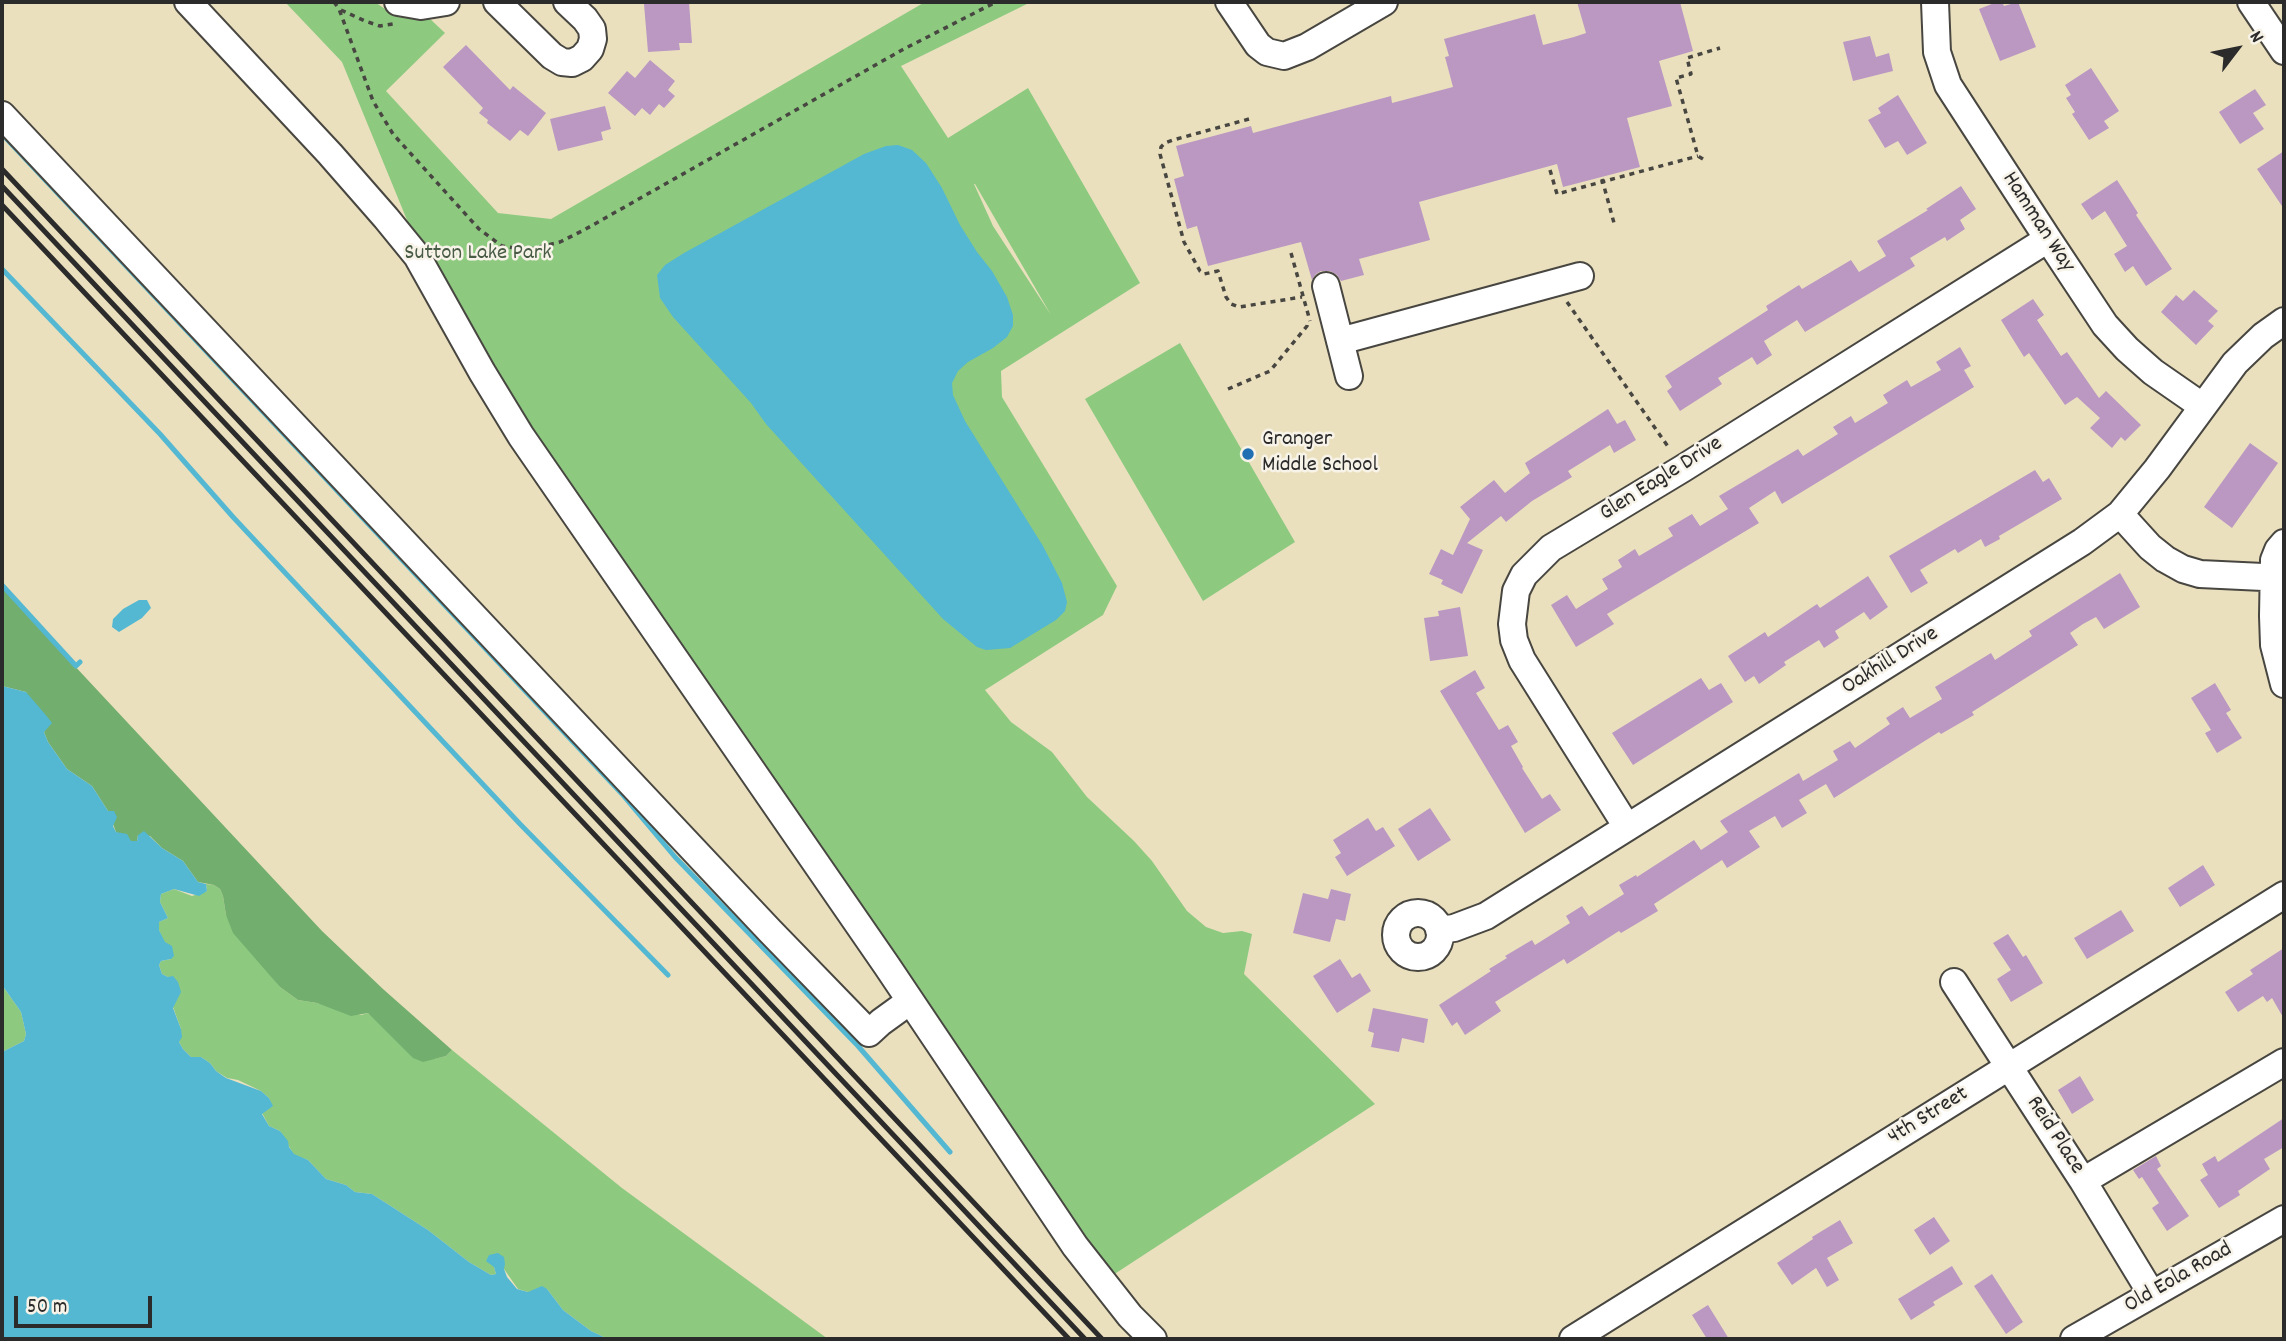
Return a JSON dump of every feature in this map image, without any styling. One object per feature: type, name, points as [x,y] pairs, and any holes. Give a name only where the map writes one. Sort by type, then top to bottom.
[{"type":"street","points":[[188,2],[338,163],[417,256],[521,436],[911,1001],[1075,1246],[1130,1316],[1153,1339]]},
{"type":"street","points":[[400,12],[446,2]]},
{"type":"street","points":[[496,2],[552,56],[562,62],[572,63],[582,58],[590,49],[593,39],[592,29],[585,19],[567,2]]},
{"type":"street","points":[[1229,2],[1258,45],[1267,52],[1284,55],[1307,47],[1384,2]]},
{"type":"street","name":"Hamman Way","points":[[1935,2],[1937,52],[1948,85],[2048,239],[2105,325],[2127,349],[2153,372],[2202,406]]},
{"type":"street","points":[[2251,2],[2284,51]]},
{"type":"street","points":[[2,115],[869,1033],[911,1001]]},
{"type":"street","name":"Glen Eagle Drive","points":[[1626,827],[1522,660],[1514,640],[1513,607],[1516,591],[1524,575],[1551,548],[2048,239]]},
{"type":"street","points":[[1340,341],[1580,276]]},
{"type":"street","points":[[1314,291],[1340,341],[1349,376]]},
{"type":"street","name":"Oakhill Drive","points":[[1439,930],[1454,928],[1486,916],[2058,558],[2119,514],[2157,469],[2235,363],[2263,336],[2284,321]]},
{"type":"street","points":[[2119,514],[2150,547],[2183,569],[2200,574],[2279,578]]},
{"type":"street","points":[[2284,543],[2274,560],[2279,578],[2274,645],[2284,684]]},
{"type":"street","name":"4th Street","points":[[1573,1339],[2284,895]]},
{"type":"street","name":"Reid Place","points":[[1954,982],[2083,1181],[2151,1293]]},
{"type":"street","points":[[2083,1181],[2284,1062]]},
{"type":"street","name":"Old Eola Road","points":[[2074,1339],[2284,1219]]},
{"type":"path","points":[[334,2],[373,101],[393,134],[479,229],[502,246],[527,250],[560,242],[584,230],[902,50],[996,2]]},
{"type":"path","points":[[339,9],[380,26],[400,12]]},
{"type":"path","points":[[1703,159],[1698,156],[1676,78],[1690,74],[1686,58],[1720,48]]},
{"type":"path","points":[[1249,119],[1173,140],[1161,147],[1160,154],[1184,242],[1203,274],[1218,271],[1226,298],[1239,307],[1314,291]]},
{"type":"path","points":[[1550,170],[1557,194],[1698,156]]},
{"type":"path","points":[[1602,181],[1614,223]]},
{"type":"path","points":[[1228,389],[1270,371],[1307,326],[1314,291],[1291,253]]},
{"type":"path","points":[[1563,297],[1669,447]]},
{"type":"path","points":[[1308,321],[1315,320]]},
{"type":"green space","name":"Sutton Lake Park","points":[[285,2],[375,2],[385,9],[428,17],[445,33],[386,91],[498,213],[551,219],[925,2],[1031,2],[901,66],[948,138],[1028,88],[1140,283],[1001,371],[1002,397],[1117,586],[1103,615],[985,690],[1011,722],[1052,752],[1087,797],[1134,841],[1152,861],[1187,911],[1206,927],[1223,933],[1242,931],[1252,934],[1244,974],[1375,1104],[1113,1275],[1062,1210],[512,407],[414,237],[342,62]],"holes":[[[975,184],[1051,315],[993,226]]]},
{"type":"green space","points":[[1180,343],[1295,542],[1203,601],[1085,399]]},
{"type":"green space","points":[[2,588],[322,931],[452,1050],[446,1056],[423,1062],[413,1058],[368,1013],[351,1016],[317,1003],[298,1000],[280,987],[233,933],[220,889],[198,882],[183,861],[162,848],[150,836],[138,835],[137,841],[131,841],[116,832],[108,811],[92,786],[67,769],[48,742],[44,732],[46,728],[26,692],[2,686]]},
{"type":"green space","points":[[206,884],[220,889],[226,915],[280,987],[298,1000],[361,1015],[368,1013],[434,1059],[446,1056],[452,1050],[622,1188],[828,1339],[608,1339],[591,1331],[563,1310],[547,1289],[528,1292],[518,1289],[504,1269],[494,1267],[496,1274],[491,1275],[372,1194],[355,1192],[346,1185],[326,1179],[308,1160],[294,1155],[280,1131],[269,1126],[262,1113],[272,1106],[269,1098],[238,1080],[227,1078],[201,1057],[191,1057],[179,1042],[181,1029],[173,1007],[176,999],[168,977],[162,974],[159,965],[161,961],[171,959],[159,930],[159,922],[168,918],[160,902],[161,894],[174,889],[192,896],[207,891]]},
{"type":"green space","points":[[2,985],[21,1012],[26,1034],[24,1041],[2,1052]]},
{"type":"water","points":[[898,145],[912,150],[926,163],[960,225],[1007,297],[1013,315],[1013,326],[1007,337],[968,362],[958,371],[952,383],[953,395],[965,421],[1043,546],[1062,583],[1067,602],[1065,611],[1056,620],[1010,648],[986,650],[977,647],[943,619],[766,424],[751,403],[673,317],[660,298],[657,275],[665,265],[864,154],[886,146]]},
{"type":"water","points":[[139,600],[147,600],[151,608],[142,618],[119,632],[112,627],[113,619],[123,609]]},
{"type":"water","points":[[2,686],[26,692],[45,714],[52,723],[44,732],[48,742],[67,769],[92,786],[108,811],[114,811],[117,817],[113,826],[116,832],[127,834],[131,841],[137,841],[138,835],[144,831],[162,848],[183,861],[198,882],[206,884],[207,891],[199,896],[174,889],[161,894],[160,902],[168,918],[159,922],[159,930],[165,942],[172,946],[174,956],[161,961],[159,965],[162,974],[173,976],[178,982],[181,992],[173,1008],[181,1029],[182,1037],[179,1042],[183,1049],[191,1057],[201,1057],[210,1063],[226,1078],[261,1091],[269,1098],[273,1106],[262,1114],[269,1126],[280,1131],[294,1154],[308,1160],[326,1179],[346,1185],[355,1192],[372,1194],[491,1275],[496,1274],[494,1267],[486,1261],[489,1255],[498,1253],[504,1257],[507,1277],[517,1289],[528,1292],[542,1286],[563,1310],[591,1331],[608,1339],[2,1339],[2,1052],[24,1041],[26,1034],[21,1012],[2,985]]},
{"type":"building","points":[[689,2],[692,43],[679,43],[680,50],[648,52],[644,4]]},
{"type":"building","points":[[1577,2],[1680,2],[1693,51],[1659,61],[1672,106],[1627,118],[1640,167],[1563,187],[1557,164],[1419,202],[1430,240],[1359,259],[1364,275],[1341,281],[1330,271],[1321,271],[1312,280],[1301,242],[1208,266],[1197,226],[1187,229],[1174,179],[1184,176],[1176,146],[1251,126],[1253,133],[1391,96],[1392,103],[1453,87],[1445,57],[1449,56],[1444,39],[1535,14],[1543,45],[1574,37],[1586,33]]},
{"type":"building","points":[[2002,2],[2004,6],[2018,2],[2036,47],[2000,61],[1979,9]]},
{"type":"building","points":[[1870,36],[1876,57],[1889,53],[1893,71],[1853,81],[1843,42]]},
{"type":"building","points":[[466,45],[510,90],[513,86],[546,113],[528,136],[520,130],[510,141],[487,123],[488,120],[479,113],[483,108],[443,67]]},
{"type":"building","points":[[650,60],[675,81],[668,90],[675,96],[664,108],[659,104],[650,115],[642,108],[635,116],[608,93],[627,71],[635,78]]},
{"type":"building","points":[[2091,68],[2119,111],[2104,121],[2109,128],[2089,140],[2072,114],[2075,112],[2066,98],[2071,95],[2065,85]]},
{"type":"building","points":[[2255,89],[2266,105],[2253,113],[2264,129],[2240,144],[2219,112]]},
{"type":"building","points":[[1898,95],[1927,143],[1907,155],[1898,141],[1885,148],[1868,120],[1881,113],[1878,108]]},
{"type":"building","points":[[605,106],[611,129],[601,132],[603,140],[558,151],[550,119]]},
{"type":"building","points":[[2284,151],[2284,209],[2257,169]]},
{"type":"building","points":[[2117,180],[2138,213],[2136,215],[2172,269],[2146,286],[2133,266],[2125,272],[2114,254],[2127,246],[2105,211],[2092,220],[2081,204]]},
{"type":"building","points":[[1961,186],[1976,209],[1960,220],[1965,229],[1947,241],[1945,237],[1910,258],[1915,266],[1805,332],[1797,320],[1764,341],[1772,355],[1757,365],[1752,357],[1718,378],[1722,384],[1680,411],[1667,391],[1672,387],[1665,376],[1768,310],[1766,306],[1799,285],[1802,289],[1851,260],[1859,272],[1886,256],[1877,241]]},
{"type":"building","points":[[2194,290],[2218,311],[2208,321],[2214,326],[2196,345],[2161,312],[2176,295],[2183,301]]},
{"type":"building","points":[[2033,299],[2044,315],[2037,320],[2061,356],[2067,352],[2099,398],[2106,391],[2141,425],[2125,441],[2121,437],[2112,448],[2090,428],[2100,418],[2077,397],[2065,405],[2029,353],[2024,357],[2001,320]]},
{"type":"building","points":[[1960,347],[1971,366],[1964,370],[1974,387],[1782,504],[1775,491],[1749,508],[1759,523],[1607,614],[1614,624],[1576,647],[1551,605],[1567,595],[1576,609],[1608,589],[1602,579],[1622,567],[1618,560],[1635,549],[1639,556],[1673,536],[1668,528],[1692,514],[1700,526],[1728,509],[1719,496],[1798,449],[1803,456],[1838,434],[1833,427],[1851,416],[1855,423],[1888,403],[1883,395],[1907,380],[1911,387],[1941,370],[1936,362]]},
{"type":"building","points":[[1608,409],[1617,424],[1625,420],[1636,440],[1614,453],[1610,445],[1568,471],[1572,477],[1532,501],[1506,522],[1501,516],[1467,543],[1483,550],[1462,594],[1441,584],[1443,580],[1429,574],[1441,549],[1453,555],[1470,519],[1460,507],[1494,480],[1505,493],[1530,473],[1525,463]]},
{"type":"building","points":[[2250,443],[2278,463],[2232,528],[2204,507]]},
{"type":"building","points":[[2035,470],[2043,482],[2049,478],[2062,499],[1985,547],[1981,539],[1958,553],[1955,549],[1920,570],[1928,583],[1911,593],[1889,556]]},
{"type":"building","points":[[2120,573],[2140,607],[2104,629],[2096,617],[2083,624],[2070,633],[2078,645],[1972,712],[1974,715],[1941,734],[1939,732],[1834,798],[1826,784],[1799,800],[1807,813],[1782,828],[1775,816],[1749,831],[1760,847],[1727,868],[1722,860],[1654,904],[1658,911],[1621,933],[1619,931],[1567,964],[1564,959],[1495,1002],[1501,1011],[1465,1035],[1457,1022],[1452,1026],[1439,1005],[1491,971],[1489,969],[1507,958],[1505,956],[1532,940],[1535,945],[1570,923],[1566,916],[1582,906],[1589,916],[1624,894],[1619,885],[1636,875],[1637,877],[1694,840],[1701,850],[1728,832],[1720,821],[1799,773],[1803,781],[1838,760],[1833,751],[1850,741],[1855,748],[1890,724],[1886,718],[1903,707],[1910,718],[1942,699],[1935,687],[1991,653],[1995,660],[2032,636],[2029,631]]},
{"type":"building","points":[[1868,576],[1888,607],[1870,620],[1864,612],[1835,631],[1839,638],[1824,648],[1819,640],[1784,662],[1786,665],[1759,684],[1754,676],[1745,682],[1728,656],[1765,632],[1768,637],[1817,604],[1820,608]]},
{"type":"building","points":[[1460,607],[1468,656],[1430,661],[1424,618],[1439,616],[1438,611]]},
{"type":"building","points":[[1475,670],[1485,688],[1476,693],[1499,730],[1508,725],[1518,742],[1511,746],[1522,768],[1542,799],[1550,794],[1561,810],[1525,833],[1440,691]]},
{"type":"building","points":[[1701,678],[1709,690],[1721,683],[1733,702],[1633,765],[1612,733]]},
{"type":"building","points":[[2215,683],[2231,710],[2226,713],[2242,738],[2217,753],[2205,733],[2211,730],[2191,698]]},
{"type":"building","points":[[1430,808],[1451,840],[1418,861],[1398,829]]},
{"type":"building","points":[[1368,818],[1376,831],[1383,827],[1395,846],[1347,876],[1335,857],[1341,853],[1333,840]]},
{"type":"building","points":[[2203,865],[2215,885],[2180,907],[2168,888]]},
{"type":"building","points":[[1331,889],[1351,894],[1345,921],[1336,919],[1330,942],[1293,933],[1303,893],[1328,899]]},
{"type":"building","points":[[2121,910],[2134,931],[2087,959],[2074,938]]},
{"type":"building","points":[[2008,934],[2023,957],[2026,955],[2043,983],[2011,1002],[1997,979],[2011,970],[1993,943]]},
{"type":"building","points":[[2284,948],[2284,1019],[2272,998],[2267,1002],[2263,996],[2238,1012],[2225,992],[2253,974],[2250,970]]},
{"type":"building","points":[[1340,959],[1352,978],[1360,973],[1371,991],[1337,1013],[1313,976]]},
{"type":"building","points":[[1373,1008],[1428,1019],[1424,1043],[1402,1038],[1399,1052],[1371,1047],[1374,1033],[1368,1031]]},
{"type":"building","points":[[2080,1076],[2094,1100],[2072,1114],[2058,1090]]},
{"type":"building","points":[[2284,1118],[2284,1147],[2264,1159],[2270,1169],[2238,1191],[2240,1195],[2219,1208],[2200,1180],[2208,1175],[2202,1164],[2215,1156],[2218,1162]]},
{"type":"building","points":[[2156,1156],[2161,1166],[2157,1169],[2189,1216],[2167,1231],[2152,1208],[2159,1203],[2142,1177],[2139,1179],[2133,1170]]},
{"type":"building","points":[[1934,1217],[1950,1241],[1930,1255],[1914,1230]]},
{"type":"building","points":[[1840,1220],[1853,1243],[1827,1258],[1839,1280],[1827,1287],[1816,1268],[1792,1285],[1777,1263]]},
{"type":"building","points":[[1952,1266],[1963,1284],[1933,1302],[1935,1305],[1911,1320],[1898,1299]]},
{"type":"building","points":[[1992,1274],[2023,1322],[2006,1334],[1974,1286]]},
{"type":"building","points":[[1708,1305],[1729,1339],[1707,1339],[1692,1315]]},
{"type":"waterway","points":[[2,134],[622,794],[675,857],[858,1046],[950,1152]]},
{"type":"waterway","points":[[2,269],[160,434],[233,517],[520,824],[668,975]]},
{"type":"waterway","points":[[2,585],[76,666],[80,662]]},
{"type":"railway","points":[[2,169],[1102,1339]]},
{"type":"railway","points":[[2,186],[1085,1339]]},
{"type":"railway","points":[[2,205],[1069,1339]]},
{"type":"place","name":"Granger Middle School","points":[[1248,454]]}]
